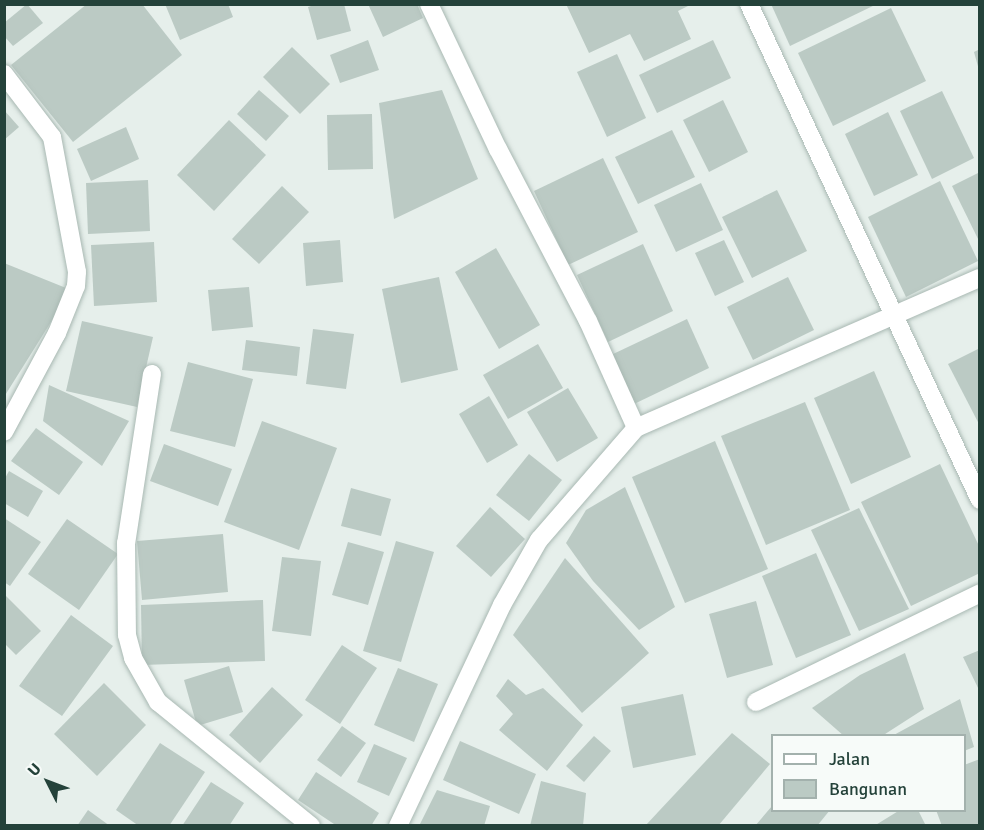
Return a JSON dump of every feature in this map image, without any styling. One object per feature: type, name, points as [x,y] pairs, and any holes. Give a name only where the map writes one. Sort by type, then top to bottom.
[{"type":"street","points":[[429,4],[498,148],[588,321],[636,428]]},
{"type":"street","points":[[749,4],[896,314],[980,500]]},
{"type":"street","points":[[4,74],[52,137],[77,272],[76,286],[57,333],[4,432]]},
{"type":"street","points":[[398,825],[502,605],[540,540],[636,428],[980,278]]},
{"type":"street","points":[[152,374],[126,543],[127,635],[133,658],[159,702],[311,825]]},
{"type":"street","points":[[756,702],[980,593]]},
{"type":"building","points":[[27,4],[43,23],[13,46],[4,36],[4,23]]},
{"type":"building","points":[[87,4],[142,4],[182,55],[73,142],[11,65]]},
{"type":"building","points":[[165,4],[228,4],[233,17],[180,40]]},
{"type":"building","points":[[317,4],[344,4],[351,31],[317,40],[308,7]]},
{"type":"building","points":[[368,4],[417,4],[423,18],[383,37]]},
{"type":"building","points":[[566,4],[692,4],[678,11],[691,39],[644,61],[630,34],[589,53]]},
{"type":"building","points":[[771,4],[877,4],[790,46]]},
{"type":"building","points":[[891,8],[926,81],[833,126],[798,53]]},
{"type":"building","points":[[368,40],[379,70],[340,83],[330,55]]},
{"type":"building","points":[[713,40],[731,78],[657,113],[639,75]]},
{"type":"building","points":[[292,47],[330,84],[300,114],[263,77]]},
{"type":"building","points":[[980,49],[980,70],[979,70],[974,52]]},
{"type":"building","points":[[617,54],[646,118],[607,137],[577,72]]},
{"type":"building","points":[[259,90],[289,116],[266,141],[237,114]]},
{"type":"building","points":[[442,90],[478,179],[394,219],[379,103]]},
{"type":"building","points":[[942,91],[974,158],[932,179],[900,111]]},
{"type":"building","points":[[723,100],[748,152],[709,172],[683,120]]},
{"type":"building","points":[[4,110],[19,127],[4,140]]},
{"type":"building","points":[[888,112],[918,175],[874,196],[845,134]]},
{"type":"building","points":[[372,114],[373,169],[328,170],[327,115]]},
{"type":"building","points":[[229,120],[266,155],[214,211],[177,175]]},
{"type":"building","points":[[126,127],[139,159],[91,181],[77,149]]},
{"type":"building","points":[[672,130],[695,177],[638,204],[615,157]]},
{"type":"building","points":[[603,158],[638,232],[568,265],[534,191]]},
{"type":"building","points":[[980,172],[980,243],[952,186]]},
{"type":"building","points":[[148,180],[150,231],[88,234],[86,183]]},
{"type":"building","points":[[940,181],[978,261],[906,297],[868,217]]},
{"type":"building","points":[[701,183],[723,230],[676,252],[654,205]]},
{"type":"building","points":[[282,186],[309,212],[259,264],[232,239]]},
{"type":"building","points":[[777,190],[807,251],[752,278],[722,217]]},
{"type":"building","points":[[340,240],[343,282],[306,286],[303,243]]},
{"type":"building","points":[[724,240],[744,282],[715,296],[695,253]]},
{"type":"building","points":[[154,242],[157,302],[94,306],[91,245]]},
{"type":"building","points":[[643,244],[673,311],[608,342],[577,275]]},
{"type":"building","points":[[496,248],[540,325],[499,349],[455,272]]},
{"type":"building","points":[[4,263],[71,290],[4,397]]},
{"type":"building","points":[[439,277],[458,370],[401,383],[382,289]]},
{"type":"building","points":[[788,277],[814,330],[753,360],[727,307]]},
{"type":"building","points":[[249,287],[253,327],[212,331],[208,290]]},
{"type":"building","points":[[687,319],[709,368],[634,404],[611,355]]},
{"type":"building","points":[[82,321],[153,337],[137,407],[66,391]]},
{"type":"building","points":[[313,329],[354,334],[346,389],[306,384]]},
{"type":"building","points":[[246,340],[300,347],[297,376],[242,370]]},
{"type":"building","points":[[538,344],[563,388],[508,419],[483,375]]},
{"type":"building","points":[[980,348],[980,426],[948,364]]},
{"type":"building","points":[[188,362],[253,379],[235,447],[170,431]]},
{"type":"building","points":[[874,371],[911,457],[851,484],[814,398]]},
{"type":"building","points":[[49,385],[129,421],[102,466],[43,421]]},
{"type":"building","points":[[568,388],[598,438],[557,462],[527,412]]},
{"type":"building","points":[[489,396],[518,445],[487,463],[459,414]]},
{"type":"building","points":[[805,402],[850,510],[766,545],[721,436]]},
{"type":"building","points":[[262,421],[337,448],[299,550],[224,522]]},
{"type":"building","points":[[36,428],[83,462],[59,495],[11,461]]},
{"type":"building","points":[[715,441],[768,569],[685,603],[632,477]]},
{"type":"building","points":[[164,444],[232,469],[218,506],[150,481]]},
{"type":"building","points":[[529,454],[562,480],[529,521],[496,495]]},
{"type":"building","points":[[940,464],[980,548],[980,573],[911,606],[861,502]]},
{"type":"building","points":[[9,471],[43,491],[28,517],[4,503],[4,480]]},
{"type":"building","points":[[625,487],[675,607],[639,630],[593,581],[566,543],[586,510]]},
{"type":"building","points":[[351,488],[391,499],[381,536],[341,526]]},
{"type":"building","points":[[490,507],[525,539],[491,577],[456,546]]},
{"type":"building","points":[[859,508],[909,609],[859,631],[811,530]]},
{"type":"building","points":[[4,518],[41,542],[10,586],[4,582]]},
{"type":"building","points":[[67,519],[118,554],[79,610],[28,574]]},
{"type":"building","points":[[223,534],[228,592],[142,600],[137,541]]},
{"type":"building","points":[[396,541],[434,552],[401,662],[363,651]]},
{"type":"building","points":[[348,542],[384,552],[368,605],[332,595]]},
{"type":"building","points":[[816,553],[851,635],[796,658],[762,576]]},
{"type":"building","points":[[282,557],[321,561],[311,636],[272,631]]},
{"type":"building","points":[[565,558],[649,653],[582,713],[513,635]]},
{"type":"building","points":[[4,594],[41,631],[16,655],[4,643]]},
{"type":"building","points":[[263,600],[265,661],[142,665],[141,605]]},
{"type":"building","points":[[756,601],[773,665],[727,678],[709,614]]},
{"type":"building","points":[[71,615],[113,646],[62,716],[19,686]]},
{"type":"building","points":[[342,645],[377,668],[340,724],[305,700]]},
{"type":"building","points":[[980,650],[980,692],[963,657]]},
{"type":"building","points":[[905,653],[924,709],[885,734],[842,734],[812,708],[860,675]]},
{"type":"building","points":[[229,666],[243,712],[197,726],[184,680]]},
{"type":"building","points":[[398,668],[438,684],[414,742],[374,725]]},
{"type":"building","points":[[508,679],[526,695],[543,688],[583,725],[547,771],[499,730],[513,714],[496,696]]},
{"type":"building","points":[[104,683],[146,725],[97,776],[54,734]]},
{"type":"building","points":[[272,687],[303,715],[260,763],[229,735]]},
{"type":"building","points":[[683,694],[696,755],[633,768],[621,707]]},
{"type":"building","points":[[960,699],[974,747],[966,750],[966,734],[896,734]]},
{"type":"building","points":[[342,726],[366,743],[341,777],[317,760]]},
{"type":"building","points":[[732,733],[770,764],[718,826],[645,826]]},
{"type":"building","points":[[594,736],[611,751],[584,782],[566,766]]},
{"type":"building","points":[[460,741],[536,774],[519,814],[443,780]]},
{"type":"building","points":[[160,743],[205,772],[169,826],[139,826],[116,810]]},
{"type":"building","points":[[374,744],[407,758],[389,796],[357,782]]},
{"type":"building","points":[[980,759],[980,826],[942,826],[937,812],[966,812],[966,764]]},
{"type":"building","points":[[316,772],[379,813],[371,826],[337,826],[298,800]]},
{"type":"building","points":[[541,781],[586,793],[583,826],[530,826]]},
{"type":"building","points":[[211,782],[244,803],[229,826],[182,826]]},
{"type":"building","points":[[437,790],[490,806],[484,826],[419,826]]},
{"type":"building","points":[[771,807],[771,812],[828,812],[817,826],[755,826]]},
{"type":"building","points":[[88,810],[110,826],[77,826]]},
{"type":"building","points":[[897,812],[919,812],[926,826],[874,826]]}]
